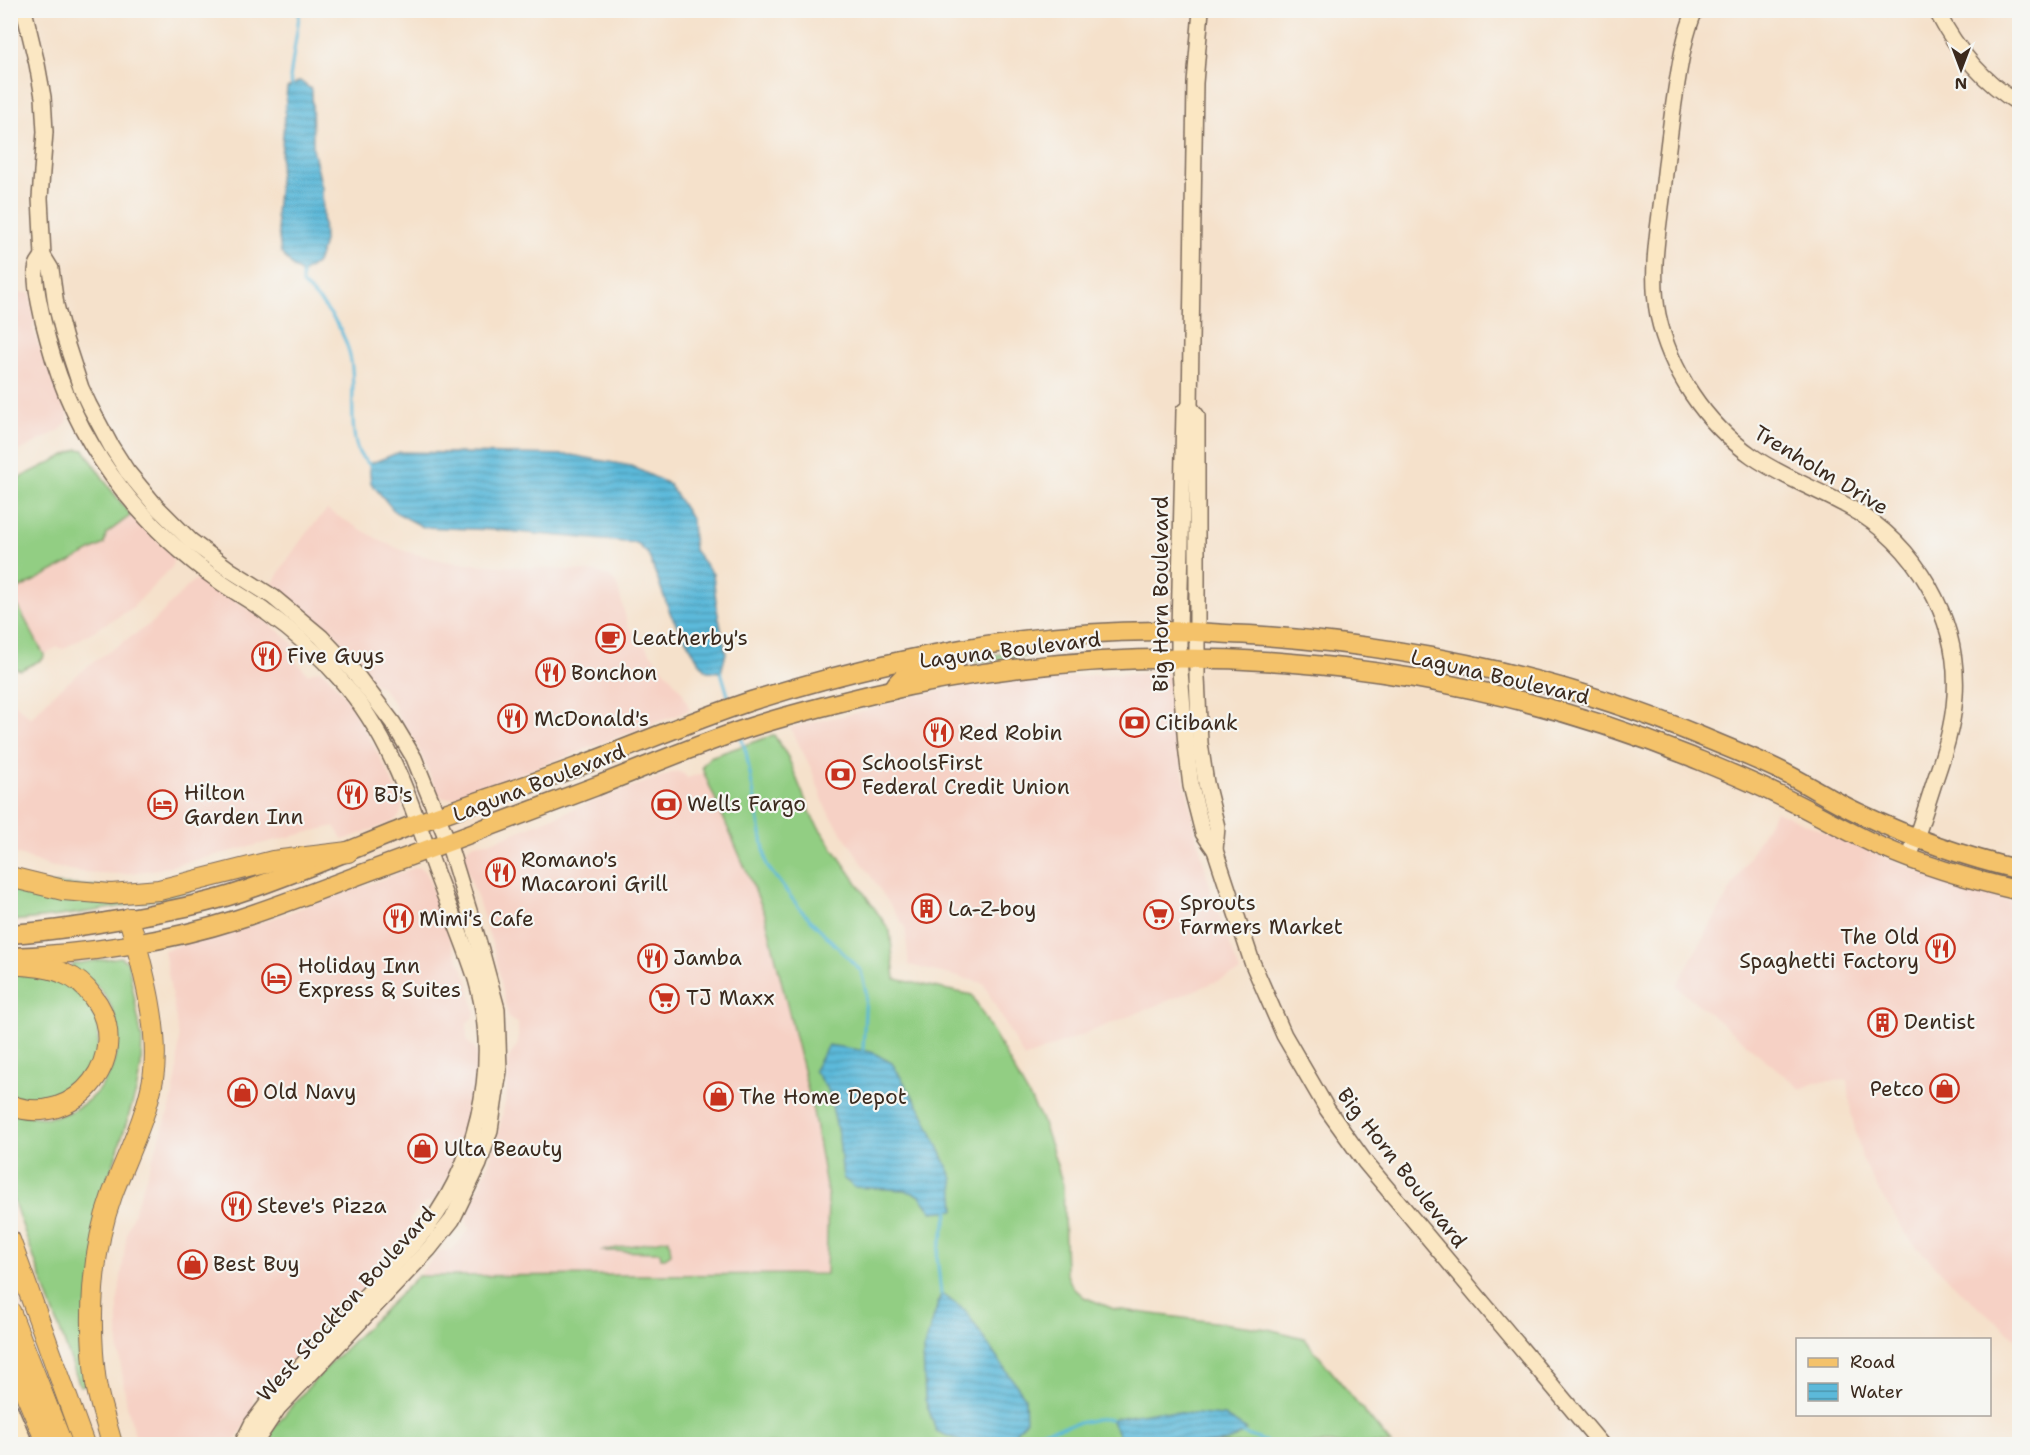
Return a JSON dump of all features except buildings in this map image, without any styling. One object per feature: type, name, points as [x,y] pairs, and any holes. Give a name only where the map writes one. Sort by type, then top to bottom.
[{"type":"highway","points":[[10,877],[63,890],[111,894],[159,890],[273,861],[348,852]]},
{"type":"highway","points":[[112,1444],[96,1385],[92,1338],[95,1274],[104,1222],[153,1079],[154,1038],[129,918]]},
{"type":"highway","points":[[10,964],[65,973],[85,987],[100,1006],[107,1029],[107,1053],[98,1076],[82,1094],[61,1106],[37,1110],[10,1105]]},
{"type":"highway","points":[[10,1240],[84,1444]]},
{"type":"highway","points":[[10,1311],[62,1444]]},
{"type":"highway","points":[[10,1357],[47,1444]]},
{"type":"main road","name":"Laguna Boulevard","points":[[10,934],[129,918],[239,893],[437,816],[537,782],[723,711],[873,667],[968,648],[1064,636],[1179,631],[1276,637],[1373,647],[1466,663],[1558,686],[1692,733],[1778,770],[1861,815],[1958,853],[2019,870]]},
{"type":"main road","points":[[893,690],[902,677],[910,672],[954,663],[968,648]]},
{"type":"main road","name":"Laguna Boulevard","points":[[10,957],[68,953],[136,943],[202,930],[240,919],[723,737],[829,705],[968,675],[1060,663],[1156,658],[1274,661],[1371,671],[1464,688],[1555,710],[1700,761],[1776,793],[1876,844],[1909,858],[1955,874],[2019,891]]},
{"type":"street","points":[[24,10],[37,64],[45,132],[40,198],[43,256],[51,269],[59,319],[81,388],[111,446],[127,471],[155,505],[192,541],[230,570],[300,617],[325,640],[348,676]]},
{"type":"street","name":"Big Horn Boulevard","points":[[1202,10],[1195,83],[1190,407],[1197,416],[1198,632],[1188,659],[1186,745],[1191,786],[1203,833],[1215,850],[1238,924],[1264,992],[1288,1042],[1327,1109],[1365,1162],[1601,1444]]},
{"type":"street","name":"Trenholm Drive","points":[[1695,10],[1683,50],[1671,119],[1657,242],[1655,289],[1658,314],[1664,337],[1683,380],[1717,426],[1753,456],[1848,506],[1875,525],[1916,565],[1932,591],[1950,640],[1954,661],[1955,694],[1946,748],[1909,858]]},
{"type":"street","points":[[1936,10],[1956,46],[1970,63],[1993,86],[2019,104]]},
{"type":"street","points":[[43,256],[36,268],[43,319],[53,359],[82,430],[107,470],[137,509],[179,551],[219,582],[268,613],[310,648],[322,648],[348,676]]},
{"type":"street","name":"Big Horn Boulevard","points":[[1188,659],[1179,631],[1182,446],[1184,411],[1190,407]]},
{"type":"street","points":[[1182,446],[1189,452],[1191,493],[1197,504]]},
{"type":"street","points":[[268,613],[282,613],[309,636],[325,640]]},
{"type":"street","name":"West Stockton Boulevard","points":[[254,1444],[278,1408],[446,1230],[469,1188],[485,1148],[494,1110],[499,1071],[497,1009],[448,842],[414,759],[393,723],[379,703],[348,676]]},
{"type":"street","name":"West Stockton Boulevard","points":[[242,1444],[252,1424],[270,1400],[433,1221],[472,1143],[481,1102],[484,1071],[483,1020],[476,980],[406,789],[388,751],[360,705],[348,676]]},
{"type":"street","points":[[10,1409],[25,1444]]},
{"type":"shaded area","points":[[11,293],[30,293],[35,323],[33,327],[38,344],[68,416],[67,422],[60,430],[11,455]]},
{"type":"shaded area","points":[[327,510],[383,542],[404,551],[444,561],[597,572],[609,576],[617,585],[628,626],[682,691],[690,710],[491,785],[453,798],[443,798],[437,792],[417,745],[395,711],[396,706],[382,687],[375,684],[341,645],[340,639],[326,626],[320,625],[273,588],[272,585],[283,566],[307,532]]},
{"type":"shaded area","points":[[131,515],[170,553],[173,560],[172,567],[131,609],[63,649],[57,647],[44,655],[10,593],[103,544],[106,534]]},
{"type":"shaded area","points":[[203,580],[258,615],[292,642],[296,650],[293,658],[308,674],[318,670],[324,672],[342,692],[389,774],[402,806],[400,815],[393,822],[343,840],[334,826],[159,869],[122,874],[82,872],[49,866],[11,852],[11,700],[31,718],[51,696],[92,663],[153,622],[193,581]]},
{"type":"shaded area","points":[[1167,674],[1172,681],[1182,769],[1196,833],[1214,902],[1240,972],[1024,1058],[983,983],[909,965],[905,927],[826,809],[811,768],[790,727],[861,712],[917,695],[973,684]]},
{"type":"shaded area","points":[[677,771],[687,778],[704,773],[765,914],[821,1150],[828,1197],[826,1274],[418,1276],[440,1251],[452,1250],[469,1229],[466,1216],[496,1143],[506,1099],[509,1057],[518,1044],[518,1023],[508,1016],[495,953],[465,865],[465,853],[474,844],[494,841]]},
{"type":"shaded area","points":[[1775,811],[1930,876],[2005,899],[2019,901],[2019,1341],[1960,1291],[1910,1240],[1877,1188],[1862,1158],[1851,1113],[1848,1080],[1814,1082],[1802,1090],[1676,986]]},
{"type":"shaded area","points":[[417,867],[427,874],[452,945],[468,981],[475,1013],[473,1018],[467,1022],[467,1042],[474,1047],[478,1057],[464,1138],[439,1196],[433,1202],[425,1203],[409,1220],[412,1226],[409,1235],[321,1336],[275,1384],[265,1386],[253,1398],[254,1411],[233,1444],[137,1444],[127,1406],[118,1346],[118,1300],[127,1232],[171,1105],[177,1074],[179,1038],[164,950],[251,926]]},
{"type":"green space","points":[[78,449],[84,450],[131,515],[106,534],[104,544],[11,593],[11,482]]},
{"type":"green space","points":[[11,593],[44,655],[43,659],[21,670],[11,669]]},
{"type":"green space","points":[[1037,648],[1037,654],[1031,656],[971,663],[982,657]]},
{"type":"green space","points":[[774,735],[788,757],[813,819],[890,931],[895,979],[972,995],[1041,1118],[1063,1185],[1066,1272],[1072,1286],[1084,1297],[1114,1309],[1268,1329],[1304,1338],[1391,1444],[264,1444],[300,1396],[418,1276],[826,1274],[828,1197],[813,1111],[765,914],[702,766],[710,757]]},
{"type":"green space","points":[[11,882],[193,891],[103,910],[11,921]]},
{"type":"green space","points":[[120,957],[128,962],[142,1040],[141,1067],[136,1092],[102,1201],[91,1383],[80,1386],[11,1194],[11,1112],[36,1117],[51,1117],[71,1111],[89,1100],[102,1085],[112,1067],[117,1048],[117,1028],[111,1008],[100,989],[90,980],[70,969],[73,964]]},
{"type":"green space","points":[[10,974],[47,977],[62,981],[85,998],[99,1022],[97,1064],[69,1095],[61,1093],[28,1103],[11,1095]]},
{"type":"green space","points":[[669,1239],[671,1254],[665,1258],[661,1258],[660,1252],[600,1251]]},
{"type":"water","points":[[300,81],[312,90],[313,149],[322,188],[324,242],[317,263],[302,273],[294,268],[281,253],[276,215],[287,88]]},
{"type":"water","points":[[400,452],[571,455],[631,466],[669,484],[692,520],[694,550],[713,574],[726,653],[721,672],[707,671],[698,660],[671,615],[648,554],[636,543],[495,530],[423,527],[395,512],[371,483],[369,464]]},
{"type":"water","points":[[828,1045],[872,1052],[892,1063],[923,1113],[953,1179],[955,1210],[932,1212],[919,1195],[904,1190],[854,1187],[843,1178],[839,1139],[829,1092],[814,1070]]},
{"type":"water","points":[[941,1294],[965,1310],[1025,1397],[1026,1422],[1003,1444],[966,1444],[936,1431],[925,1399],[923,1351]]},
{"type":"water","points":[[1158,1411],[1224,1416],[1247,1430],[1235,1438],[1210,1444],[1147,1444],[1121,1440],[1111,1419]]},
{"type":"waterway","points":[[292,85],[290,78],[300,10]]},
{"type":"waterway","points":[[302,273],[302,284],[333,318],[348,350],[352,372],[356,443],[360,454],[369,464]]},
{"type":"waterway","points":[[721,672],[730,702]]},
{"type":"waterway","points":[[741,737],[746,752],[767,866],[801,910],[861,971],[866,992],[863,1050]]},
{"type":"waterway","points":[[941,1294],[937,1256],[949,1210]]},
{"type":"waterway","points":[[1011,1438],[1097,1419],[1111,1419]]},
{"type":"waterway","points":[[1242,1433],[1272,1444]]},
{"type":"place","name":"Leatherby's","points":[[611,638]]},
{"type":"place","name":"Five Guys","points":[[266,656]]},
{"type":"place","name":"Bonchon","points":[[550,673]]},
{"type":"place","name":"McDonald's","points":[[513,719]]},
{"type":"place","name":"Citibank","points":[[1134,723]]},
{"type":"place","name":"Red Robin","points":[[938,733]]},
{"type":"place","name":"SchoolsFirst Federal Credit Union","points":[[841,775]]},
{"type":"place","name":"BJ's","points":[[353,795]]},
{"type":"place","name":"Wells Fargo","points":[[666,804]]},
{"type":"place","name":"Hilton Garden Inn","points":[[163,805]]},
{"type":"place","name":"Romano's Macaroni Grill","points":[[500,872]]},
{"type":"place","name":"La-Z-boy","points":[[927,909]]},
{"type":"place","name":"Sprouts Farmers Market","points":[[1159,915]]},
{"type":"place","name":"Mimi's Cafe","points":[[398,919]]},
{"type":"place","name":"The Old Spaghetti Factory","points":[[1940,949]]},
{"type":"place","name":"Jamba","points":[[652,958]]},
{"type":"place","name":"Holiday Inn Express & Suites","points":[[277,978]]},
{"type":"place","name":"TJ Maxx","points":[[665,998]]},
{"type":"place","name":"Dentist","points":[[1883,1022]]},
{"type":"place","name":"Petco","points":[[1945,1089]]},
{"type":"place","name":"Old Navy","points":[[242,1092]]},
{"type":"place","name":"The Home Depot","points":[[718,1097]]},
{"type":"place","name":"Ulta Beauty","points":[[423,1149]]},
{"type":"place","name":"Steve's Pizza","points":[[236,1206]]},
{"type":"place","name":"Best Buy","points":[[192,1264]]}]
